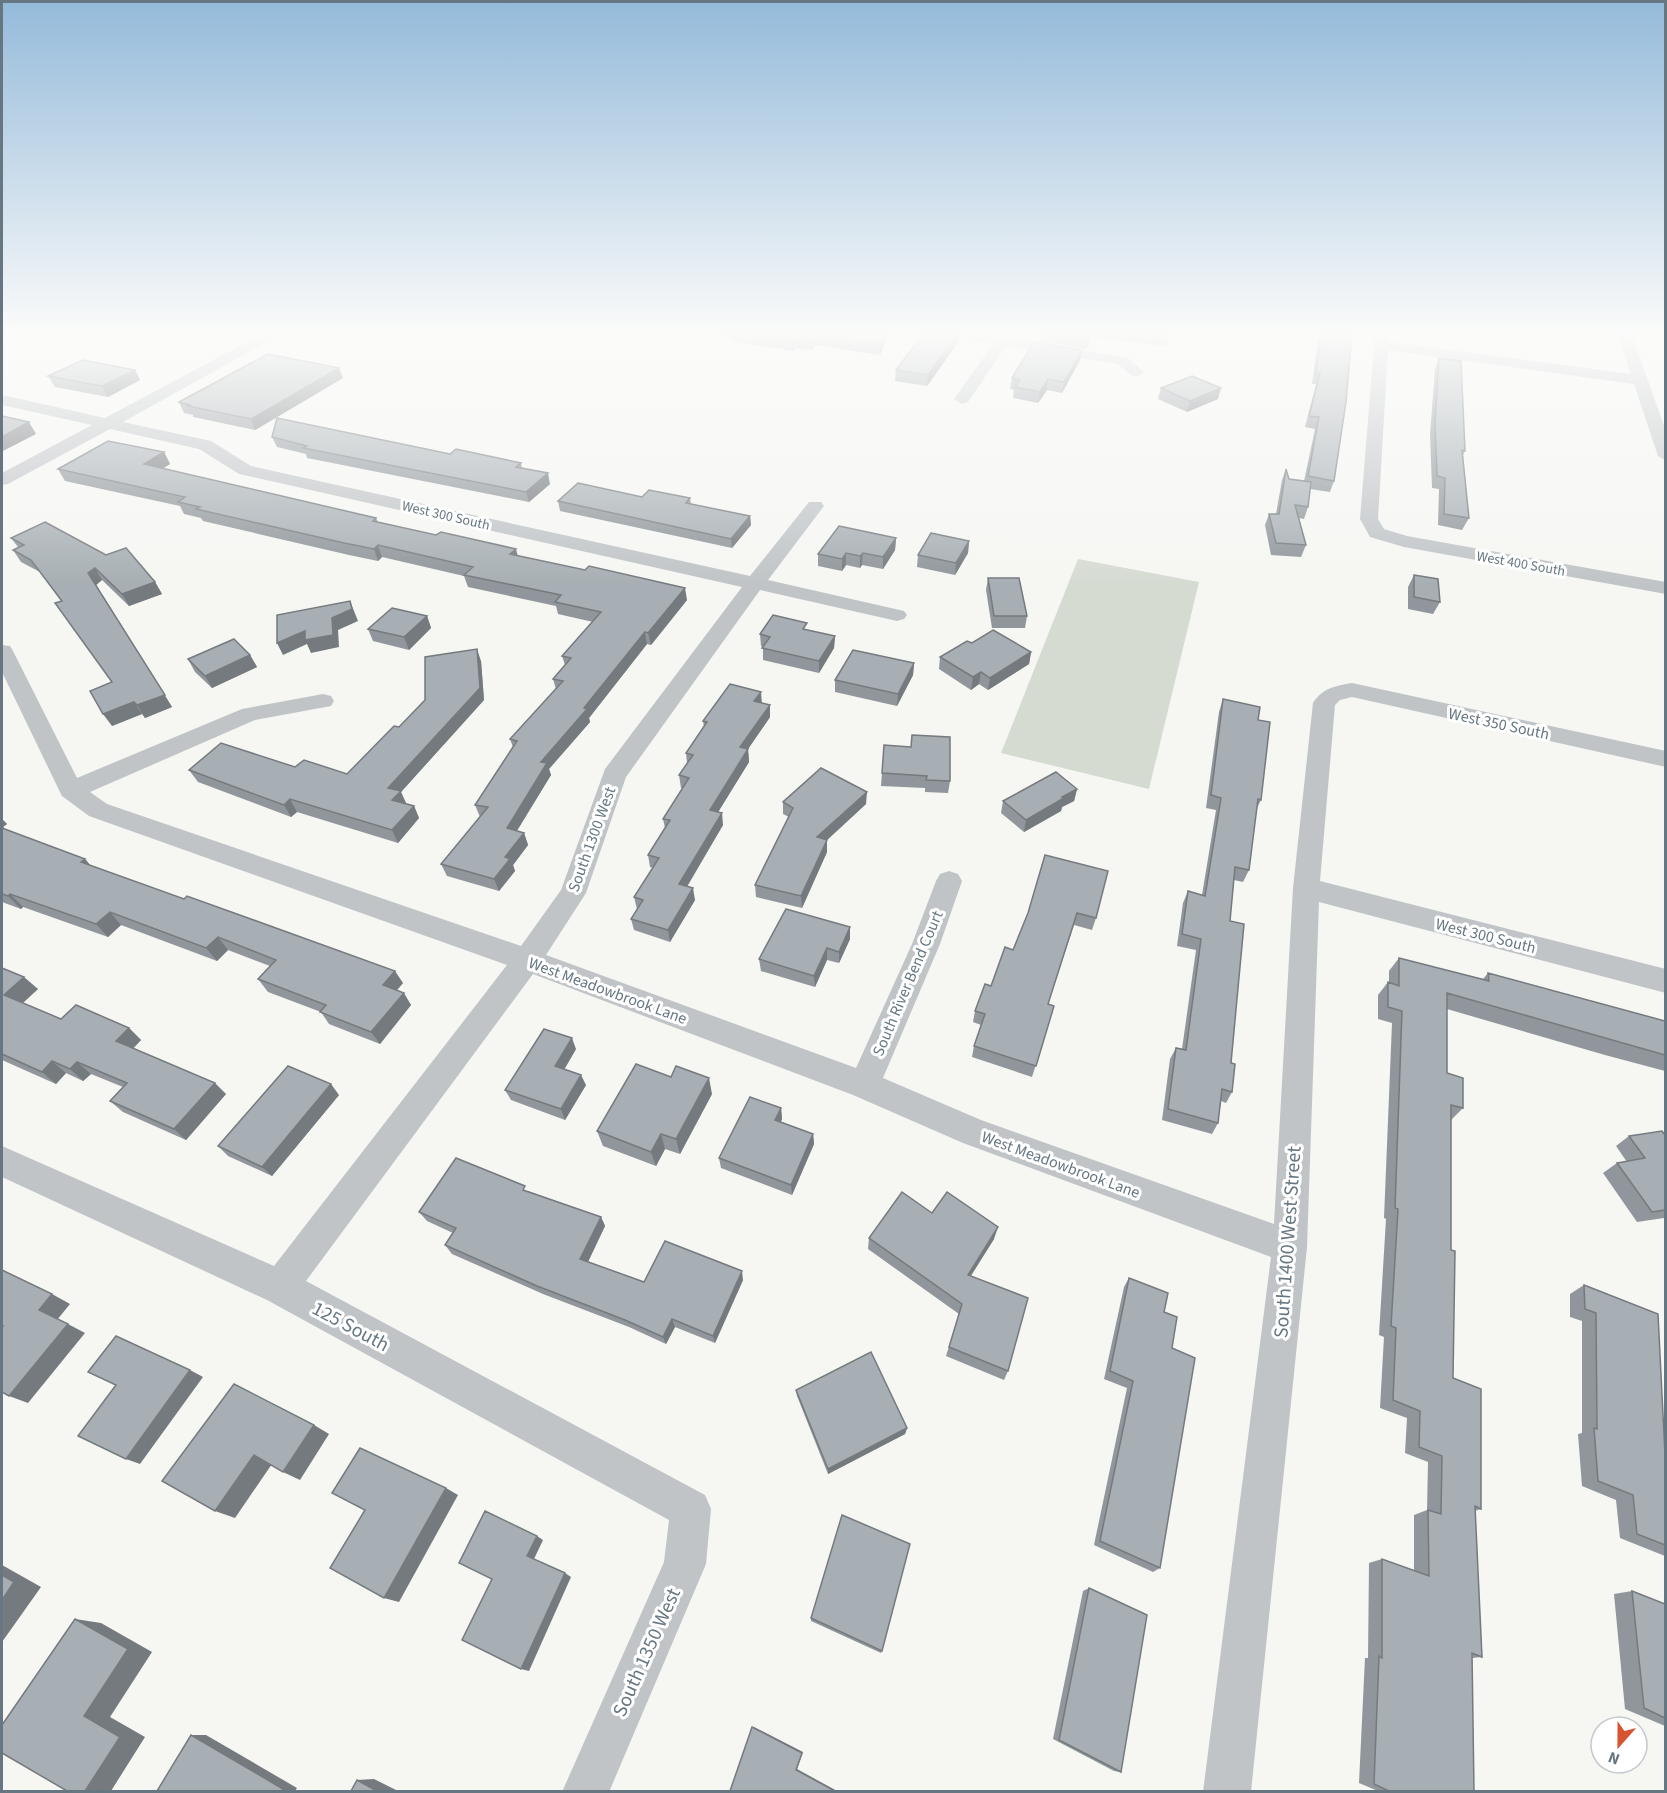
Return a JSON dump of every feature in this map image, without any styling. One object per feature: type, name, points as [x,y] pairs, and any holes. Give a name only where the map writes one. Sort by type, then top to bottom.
[{"type":"street","name":"West 300 South","points":[[78,417],[205,444],[245,470],[897,615]]},
{"type":"street","points":[[2,480],[119,417]]},
{"type":"street","name":"West 400 South","points":[[1376,417],[1369,519],[1377,533],[1404,542],[1665,588]]},
{"type":"street","points":[[1652,417],[1665,454]]},
{"type":"street","name":"South 1300 West","points":[[280,1287],[527,960],[573,893],[614,775],[755,583],[815,506]]},
{"type":"street","name":"West Meadowbrook Lane","points":[[2,651],[71,790],[98,810],[527,960],[864,1085],[974,1132],[1290,1247]]},
{"type":"street","name":"West 350 South","points":[[1333,694],[1352,690],[1665,759]]},
{"type":"street","name":"South 1400 West Street","points":[[1227,1791],[1290,1247],[1306,888],[1324,703],[1333,694]]},
{"type":"street","points":[[71,790],[250,714],[323,701]]},
{"type":"street","name":"South River Bend Court","points":[[864,1085],[926,944],[949,881]]},
{"type":"street","name":"West 300 South","points":[[1306,888],[1665,981]]},
{"type":"street","name":"125 South","points":[[2,1161],[280,1287],[691,1509]]},
{"type":"street","name":"South 1350 West","points":[[585,1791],[685,1564],[691,1509]]},
{"type":"shaded area","points":[[1078,559],[1199,582],[1149,789],[1001,753]]},
{"type":"building","points":[[2,417],[29,422],[2,437]]},
{"type":"building","points":[[1316,417],[1344,417],[1334,481],[1308,476],[1319,417]]},
{"type":"building","points":[[1435,417],[1463,417],[1465,451],[1462,450],[1469,518],[1444,514],[1445,478],[1437,476]]},
{"type":"building","points":[[277,418],[450,454],[456,449],[521,463],[516,467],[548,473],[526,492],[303,448],[307,446],[272,437]]},
{"type":"building","points":[[108,441],[164,452],[144,464],[376,518],[373,521],[436,535],[441,532],[516,549],[510,554],[585,570],[589,566],[685,588],[648,633],[645,632],[584,708],[587,709],[541,762],[547,763],[507,828],[524,833],[505,857],[510,859],[494,879],[441,864],[488,807],[475,805],[517,741],[510,739],[563,681],[553,679],[571,658],[562,656],[601,612],[555,602],[561,595],[464,575],[473,567],[378,545],[374,549],[344,543],[196,509],[200,507],[178,502],[185,497],[58,469]]},
{"type":"building","points":[[1286,469],[1289,479],[1311,482],[1308,507],[1295,505],[1306,545],[1276,543],[1269,514],[1279,514]]},
{"type":"building","points":[[578,483],[642,497],[649,490],[690,498],[686,503],[750,516],[731,539],[558,501]]},
{"type":"building","points":[[45,522],[106,555],[126,548],[155,582],[122,594],[95,568],[88,573],[165,695],[137,705],[134,702],[103,714],[90,691],[112,682],[55,603],[62,601],[31,560],[13,550],[24,545],[11,538]]},
{"type":"building","points":[[839,526],[896,538],[883,557],[863,553],[860,556],[846,553],[842,559],[818,554]]},
{"type":"building","points":[[931,533],[969,541],[956,563],[918,555]]},
{"type":"building","points":[[1414,575],[1438,579],[1440,602],[1414,597]]},
{"type":"building","points":[[988,578],[1019,578],[1027,616],[994,616]]},
{"type":"building","points":[[350,601],[352,609],[332,618],[333,635],[305,640],[305,631],[277,643],[277,615]]},
{"type":"building","points":[[392,608],[427,616],[404,637],[368,629]]},
{"type":"building","points":[[773,615],[807,623],[803,629],[835,636],[819,661],[762,648],[770,637],[760,634]]},
{"type":"building","points":[[993,630],[1031,652],[990,678],[981,672],[973,677],[940,657],[967,641],[972,643]]},
{"type":"building","points":[[234,639],[250,655],[205,676],[188,659]]},
{"type":"building","points":[[477,649],[480,688],[388,788],[401,791],[392,800],[414,806],[392,830],[290,799],[284,805],[189,770],[221,743],[295,767],[304,760],[347,774],[394,726],[399,727],[425,700],[425,657]]},
{"type":"building","points":[[853,650],[914,663],[898,694],[835,680]]},
{"type":"building","points":[[730,684],[761,692],[754,701],[770,705],[740,747],[748,749],[710,810],[722,813],[679,884],[693,888],[668,930],[631,919],[643,900],[634,897],[659,858],[648,855],[670,820],[663,819],[689,778],[679,775],[693,755],[686,753],[707,722],[703,721]]},
{"type":"building","points":[[1223,699],[1260,707],[1258,720],[1270,722],[1261,800],[1258,799],[1249,870],[1235,867],[1230,921],[1244,924],[1231,1063],[1235,1064],[1232,1092],[1222,1089],[1218,1123],[1168,1109],[1176,1048],[1186,1050],[1201,939],[1182,934],[1188,891],[1205,896],[1221,798],[1211,795]]},
{"type":"building","points":[[912,735],[950,737],[950,781],[926,780],[927,776],[882,773],[884,745],[911,747]]},
{"type":"building","points":[[821,768],[867,792],[817,837],[827,840],[801,896],[755,885],[793,808],[783,802]]},
{"type":"building","points":[[1056,772],[1077,789],[1026,820],[1003,801]]},
{"type":"building","points":[[2,828],[85,859],[81,862],[184,899],[187,896],[395,971],[383,985],[404,993],[371,1032],[320,1012],[326,1005],[258,979],[276,960],[218,937],[206,948],[110,912],[96,924],[10,894],[8,896],[2,894]]},
{"type":"building","points":[[1045,855],[1108,871],[1096,918],[1077,913],[1048,1004],[1054,1006],[1036,1066],[974,1046],[985,1014],[975,1011],[985,984],[991,986],[1005,947],[1013,950],[1028,913]]},
{"type":"building","points":[[786,909],[850,927],[839,952],[827,948],[814,976],[759,959]]},
{"type":"building","points":[[1399,958],[1489,981],[1488,973],[1665,1021],[1665,1055],[1447,993],[1447,1073],[1463,1078],[1463,1108],[1451,1105],[1451,1250],[1455,1251],[1453,1378],[1481,1389],[1481,1509],[1475,1506],[1482,1657],[1472,1653],[1474,1791],[1389,1791],[1374,1784],[1379,1656],[1382,1658],[1382,1559],[1429,1576],[1428,1510],[1441,1514],[1442,1456],[1419,1447],[1420,1411],[1393,1400],[1396,1328],[1391,1326],[1398,1209],[1395,1208],[1402,1011],[1388,1007],[1388,982],[1399,986]]},
{"type":"building","points":[[2,968],[24,977],[4,995],[61,1019],[76,1005],[129,1028],[116,1041],[215,1083],[174,1129],[110,1101],[127,1083],[77,1062],[70,1069],[52,1061],[42,1072],[2,1054]]},
{"type":"building","points":[[544,1029],[572,1038],[555,1066],[581,1075],[561,1109],[505,1090]]},
{"type":"building","points":[[636,1064],[671,1077],[676,1066],[709,1078],[676,1139],[661,1134],[651,1152],[597,1131]]},
{"type":"building","points":[[288,1066],[331,1084],[262,1167],[218,1146]]},
{"type":"building","points":[[750,1097],[781,1108],[775,1120],[813,1134],[791,1185],[719,1158]]},
{"type":"building","points":[[1662,1131],[1665,1135],[1665,1210],[1652,1212],[1617,1163],[1645,1158],[1629,1136]]},
{"type":"building","points":[[456,1158],[525,1186],[523,1190],[601,1217],[580,1259],[644,1282],[665,1241],[742,1271],[713,1336],[672,1319],[663,1337],[537,1286],[445,1245],[456,1228],[419,1212]]},
{"type":"building","points":[[902,1192],[932,1213],[947,1192],[998,1227],[968,1275],[1028,1298],[1008,1371],[949,1347],[962,1304],[869,1238]]},
{"type":"building","points":[[2,1270],[52,1294],[39,1310],[68,1324],[9,1396],[2,1392]]},
{"type":"building","points":[[1129,1278],[1168,1293],[1164,1312],[1177,1317],[1172,1348],[1195,1358],[1160,1568],[1100,1541],[1133,1381],[1110,1371]]},
{"type":"building","points":[[1584,1285],[1658,1314],[1665,1455],[1665,1545],[1637,1534],[1633,1495],[1598,1481],[1594,1428],[1597,1429],[1596,1313],[1585,1309]]},
{"type":"building","points":[[116,1336],[190,1370],[126,1459],[78,1436],[116,1385],[88,1372]]},
{"type":"building","points":[[871,1352],[907,1428],[828,1469],[796,1390]]},
{"type":"building","points":[[234,1384],[314,1425],[283,1472],[254,1455],[215,1511],[162,1481]]},
{"type":"building","points":[[360,1448],[446,1488],[384,1598],[330,1568],[365,1510],[332,1493]]},
{"type":"building","points":[[485,1511],[537,1536],[527,1556],[565,1573],[521,1669],[462,1640],[492,1579],[459,1563]]},
{"type":"building","points":[[842,1515],[910,1544],[882,1651],[811,1618]]},
{"type":"building","points":[[2,1575],[14,1582],[2,1600]]},
{"type":"building","points":[[1089,1588],[1147,1615],[1121,1772],[1059,1740]]},
{"type":"building","points":[[1632,1591],[1665,1604],[1665,1718],[1644,1708]]},
{"type":"building","points":[[75,1619],[128,1649],[84,1716],[120,1737],[85,1791],[67,1791],[2,1753],[2,1725]]},
{"type":"building","points":[[752,1727],[802,1753],[796,1770],[835,1791],[730,1791]]},
{"type":"building","points":[[191,1735],[283,1789],[282,1791],[157,1791]]},
{"type":"building","points":[[357,1780],[377,1791],[351,1791]]}]
